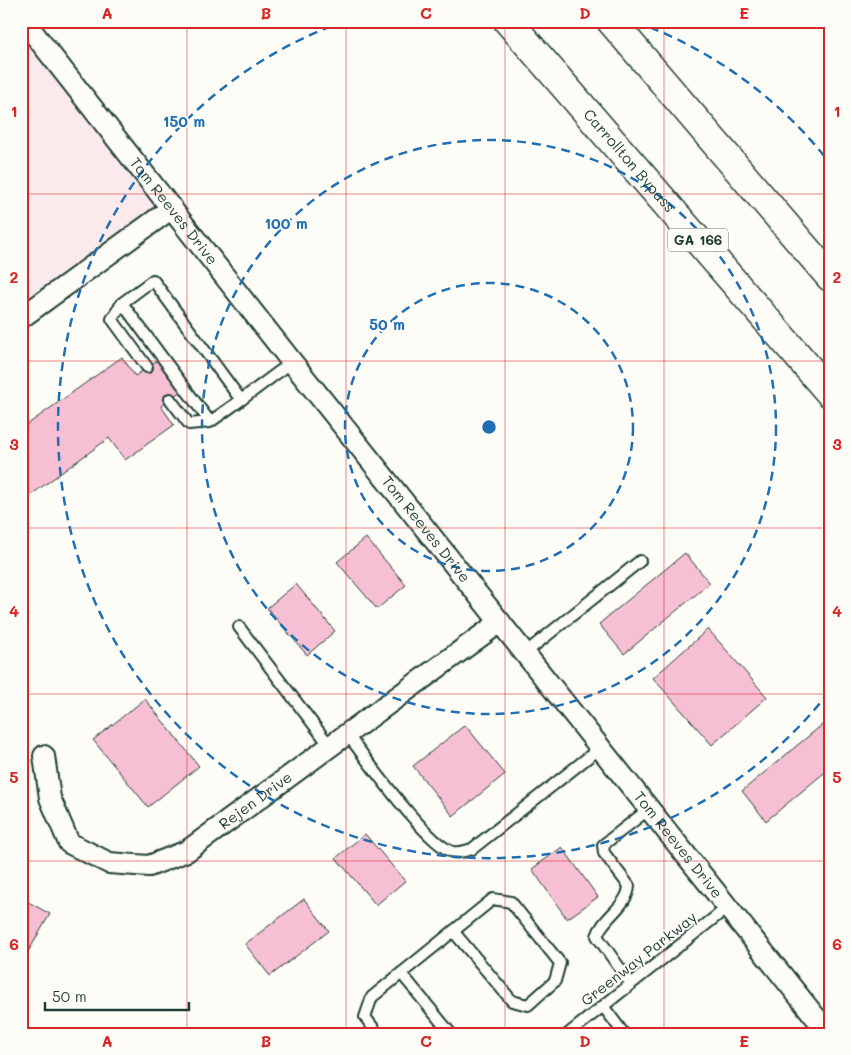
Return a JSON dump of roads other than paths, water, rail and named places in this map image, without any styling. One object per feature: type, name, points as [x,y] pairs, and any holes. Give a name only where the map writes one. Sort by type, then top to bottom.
[{"type":"main road","name":"Carrollton Bypass","points":[[508,21],[830,393]]},
{"type":"main road","points":[[617,29],[830,277]]},
{"type":"street","name":"Tom Reeves Drive","points":[[24,21],[292,362],[829,1034]]},
{"type":"street","points":[[23,314],[172,208]]},
{"type":"street","name":"Rejen Drive","points":[[44,756],[50,798],[69,843],[109,863],[149,866],[187,851],[500,622]]},
{"type":"lane","points":[[147,367],[112,318],[122,303],[153,280],[241,400]]},
{"type":"lane","points":[[122,303],[210,422]]},
{"type":"lane","points":[[170,400],[189,424],[210,422],[292,362]]},
{"type":"lane","points":[[524,653],[640,561]]},
{"type":"lane","points":[[238,627],[330,746]]},
{"type":"lane","points":[[347,734],[430,836],[453,852],[464,852],[472,849],[600,748]]},
{"type":"lane","points":[[631,984],[597,936],[600,926],[629,894],[629,886],[604,853],[603,844],[649,809]]},
{"type":"lane","points":[[378,1034],[365,1017],[372,997],[453,931],[493,899],[511,902],[560,962],[555,982],[528,1004],[512,1001],[453,931]]},
{"type":"lane","name":"Greenway Parkway","points":[[568,1034],[728,907]]},
{"type":"lane","points":[[402,973],[451,1034]]},
{"type":"lane","points":[[603,1006],[624,1034]]}]
